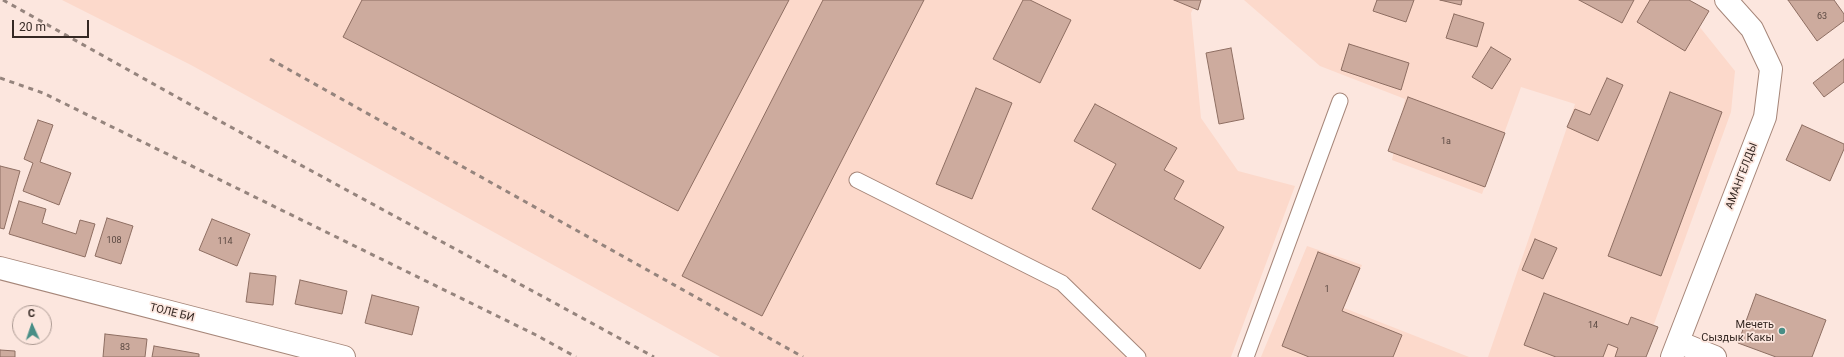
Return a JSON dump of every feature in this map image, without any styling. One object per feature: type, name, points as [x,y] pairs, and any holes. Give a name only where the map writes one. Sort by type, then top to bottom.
[{"type":"street","name":"АМАНГЕЛДЫ","points":[[1675,350],[1765,117],[1770,69],[1752,29],[1726,0]]},
{"type":"street","name":"ТОЛЕ БИ","points":[[0,268],[344,357]]},
{"type":"street","points":[[1675,350],[1715,357]]},
{"type":"lane","points":[[1246,357],[1340,101]]},
{"type":"lane","points":[[857,180],[1062,283],[1138,357]]},
{"type":"shaded area","points":[[62,0],[1197,0],[1191,13],[1201,118],[1238,171],[1295,186],[1231,357],[720,357],[191,65]]},
{"type":"shaded area","points":[[1244,0],[1678,0],[1735,71],[1731,112],[1642,357],[1488,357],[1575,104],[1521,87],[1482,194],[1392,160],[1405,99],[1320,66]]},
{"type":"shaded area","points":[[1307,246],[1362,265],[1344,308],[1469,357],[1261,357]]},
{"type":"building","points":[[362,0],[789,0],[678,211],[343,37]]},
{"type":"building","points":[[823,0],[924,0],[762,316],[682,276]]},
{"type":"building","points":[[1023,0],[1030,0],[1071,20],[1040,83],[993,59]]},
{"type":"building","points":[[1174,0],[1201,0],[1198,10]]},
{"type":"building","points":[[1377,0],[1414,0],[1406,22],[1373,11]]},
{"type":"building","points":[[1440,0],[1462,0],[1461,5]]},
{"type":"building","points":[[1579,0],[1634,0],[1622,23]]},
{"type":"building","points":[[1650,0],[1689,0],[1709,11],[1685,51],[1637,22]]},
{"type":"building","points":[[1788,0],[1834,0],[1844,14],[1844,21],[1817,41]]},
{"type":"building","points":[[1454,14],[1484,23],[1477,47],[1446,38]]},
{"type":"building","points":[[1349,44],[1409,63],[1401,90],[1341,70]]},
{"type":"building","points":[[1491,47],[1511,59],[1492,89],[1472,77]]},
{"type":"building","points":[[1231,48],[1244,119],[1219,124],[1206,53]]},
{"type":"building","points":[[1844,59],[1844,82],[1824,97],[1813,83]]},
{"type":"building","points":[[1607,78],[1623,85],[1598,141],[1567,127],[1575,109],[1590,115]]},
{"type":"building","points":[[976,88],[1012,103],[972,199],[936,184]]},
{"type":"building","points":[[1670,92],[1722,112],[1661,276],[1608,256]]},
{"type":"building","points":[[1408,97],[1505,133],[1485,187],[1388,151]]},
{"type":"building","points":[[1095,104],[1177,148],[1164,170],[1184,181],[1174,199],[1224,227],[1200,269],[1092,209],[1116,164],[1074,141]]},
{"type":"building","points":[[38,120],[53,125],[40,162],[71,173],[59,205],[23,191],[33,163],[24,159]]},
{"type":"building","points":[[1802,125],[1844,144],[1844,149],[1830,181],[1786,160]]},
{"type":"building","points":[[0,166],[20,171],[4,229],[0,228]]},
{"type":"building","points":[[19,201],[46,209],[42,223],[76,234],[80,220],[95,224],[85,257],[9,234]]},
{"type":"building","points":[[107,218],[133,226],[121,264],[95,256]]},
{"type":"building","points":[[212,219],[250,234],[237,266],[199,250]]},
{"type":"building","points":[[1535,239],[1557,248],[1543,279],[1522,270]]},
{"type":"building","points":[[1318,252],[1360,268],[1342,311],[1402,335],[1393,357],[1309,357],[1282,346]]},
{"type":"building","points":[[250,273],[276,276],[273,305],[246,302]]},
{"type":"building","points":[[300,280],[347,291],[342,314],[295,304]]},
{"type":"building","points":[[1544,293],[1628,325],[1631,317],[1658,327],[1646,357],[1615,357],[1618,348],[1608,344],[1603,357],[1556,357],[1524,345]]},
{"type":"building","name":"Мечеть Сыздык Какы","points":[[1756,294],[1826,320],[1812,357],[1776,357],[1738,343]]},
{"type":"building","points":[[372,295],[419,307],[412,335],[365,323]]},
{"type":"building","points":[[105,334],[147,339],[145,357],[103,357]]},
{"type":"building","points":[[154,346],[199,354],[199,357],[152,357]]},
{"type":"building","points":[[0,350],[15,351],[15,357],[0,357]]},
{"type":"railway","points":[[3,0],[227,125],[654,357]]},
{"type":"railway","points":[[270,59],[803,357]]},
{"type":"railway","points":[[0,78],[43,93],[536,335],[576,357]]},
{"type":"place","name":"Мечеть Сыздык Какы","points":[[1782,331]]}]
